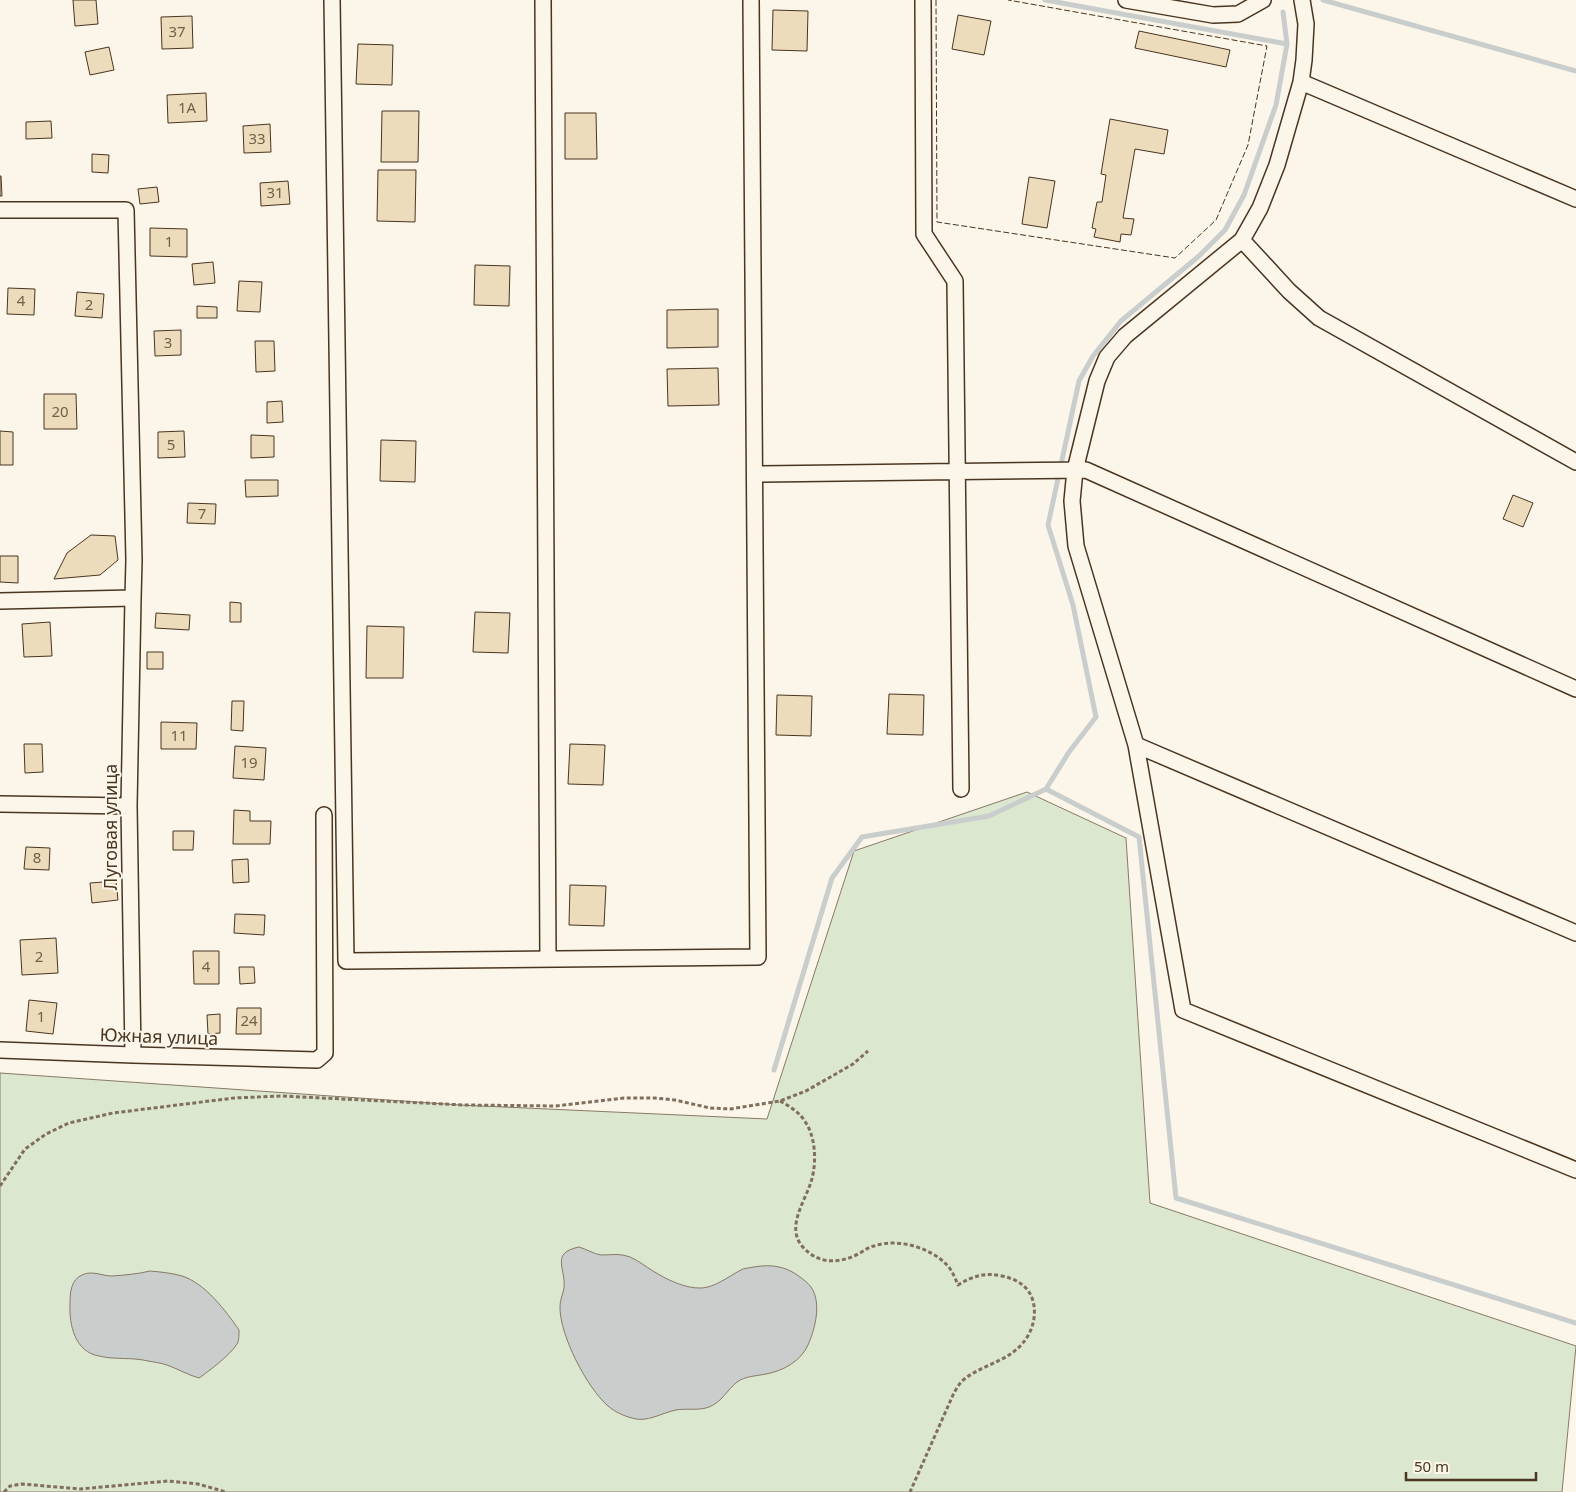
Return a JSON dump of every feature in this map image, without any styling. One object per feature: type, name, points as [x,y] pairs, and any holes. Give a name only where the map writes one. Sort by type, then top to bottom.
[{"type":"street","points":[[332,0],[346,961],[758,957],[751,0]]},
{"type":"street","points":[[543,0],[548,959]]},
{"type":"street","points":[[923,0],[924,234],[955,281],[961,789]]},
{"type":"street","points":[[1126,0],[1213,15],[1238,14],[1263,0]]},
{"type":"street","points":[[1302,0],[1306,24],[1301,82],[1277,166],[1260,208],[1242,240],[1125,336],[1107,357],[1096,381],[1075,470],[1072,501],[1076,546],[1136,746],[1183,1010],[1576,1170]]},
{"type":"street","points":[[1301,82],[1576,199]]},
{"type":"street","name":"Луговая улица","points":[[0,210],[126,210],[134,560],[129,806],[133,1055]]},
{"type":"street","points":[[1242,240],[1289,291],[1319,318],[1576,462]]},
{"type":"street","points":[[755,474],[1086,470],[1576,689]]},
{"type":"street","points":[[0,601],[133,598]]},
{"type":"street","points":[[1136,746],[1576,933]]},
{"type":"street","points":[[0,804],[129,806]]},
{"type":"street","name":"Южная улица","points":[[0,1050],[316,1060],[325,1053],[324,815]]},
{"type":"path","points":[[0,1186],[24,1149],[46,1134],[69,1123],[113,1113],[234,1098],[282,1096],[464,1105],[556,1106],[624,1098],[655,1098],[675,1100],[710,1108],[730,1108],[780,1100],[806,1091],[853,1064],[868,1051]]},
{"type":"path","points":[[780,1100],[795,1110],[811,1132],[815,1164],[812,1180],[796,1225],[797,1236],[802,1245],[812,1255],[822,1260],[833,1262],[846,1259],[872,1246],[884,1243],[911,1245],[937,1256],[949,1266],[958,1285],[970,1278],[992,1274],[1020,1282],[1031,1293],[1035,1309],[1032,1327],[1024,1342],[1014,1352],[999,1362],[973,1374],[960,1383],[910,1492]]},
{"type":"path","points":[[4,1492],[10,1486],[22,1484],[80,1489],[168,1481],[198,1484],[226,1492]]},
{"type":"green space","points":[[1027,792],[1126,838],[1150,1203],[1576,1346],[1562,1492],[0,1492],[0,1073],[460,1105],[767,1119],[854,851]]},
{"type":"shaded area","points":[[579,1247],[601,1255],[630,1257],[670,1280],[696,1288],[712,1286],[746,1268],[772,1266],[789,1270],[810,1286],[814,1293],[817,1308],[815,1324],[808,1345],[801,1356],[785,1368],[740,1380],[721,1399],[709,1407],[676,1410],[643,1419],[623,1415],[608,1406],[592,1387],[576,1360],[564,1331],[560,1306],[564,1288],[561,1262],[565,1253]]},
{"type":"shaded area","points":[[150,1271],[182,1276],[199,1285],[221,1306],[239,1330],[236,1346],[199,1378],[160,1363],[105,1357],[91,1353],[84,1349],[75,1336],[72,1329],[70,1300],[72,1287],[78,1277],[90,1273],[112,1276]]},
{"type":"building","points":[[73,0],[96,0],[98,24],[75,26]]},
{"type":"building","points":[[773,10],[808,11],[807,51],[772,50]]},
{"type":"building","points":[[958,15],[991,21],[984,55],[952,49]]},
{"type":"building","points":[[192,16],[193,48],[162,49],[161,17]]},
{"type":"building","points":[[1139,31],[1230,50],[1226,67],[1135,48]]},
{"type":"building","points":[[358,44],[393,45],[392,85],[356,84]]},
{"type":"building","points":[[109,47],[114,70],[90,75],[85,52]]},
{"type":"building","points":[[206,93],[207,121],[168,123],[167,95]]},
{"type":"building","points":[[382,111],[419,111],[418,162],[381,162]]},
{"type":"building","points":[[565,113],[596,113],[597,159],[565,159]]},
{"type":"building","points":[[1110,119],[1168,130],[1164,154],[1135,149],[1123,218],[1134,219],[1131,235],[1121,234],[1120,242],[1094,237],[1096,229],[1092,228],[1097,202],[1102,202],[1106,175],[1101,174]]},
{"type":"building","points":[[51,121],[52,138],[26,139],[26,122]]},
{"type":"building","points":[[270,124],[271,152],[244,153],[243,126]]},
{"type":"building","points":[[92,154],[109,155],[108,173],[92,172]]},
{"type":"building","points":[[378,170],[416,170],[415,222],[377,221]]},
{"type":"building","points":[[1,176],[2,196],[0,196]]},
{"type":"building","points":[[1029,177],[1055,181],[1047,228],[1022,224]]},
{"type":"building","points":[[288,181],[290,204],[261,206],[260,183]]},
{"type":"building","points":[[157,187],[159,202],[140,204],[138,189]]},
{"type":"building","points":[[150,228],[187,229],[187,257],[150,256]]},
{"type":"building","points":[[213,262],[215,283],[194,285],[192,264]]},
{"type":"building","points":[[475,265],[510,266],[509,306],[474,305]]},
{"type":"building","points":[[239,281],[262,282],[260,312],[237,311]]},
{"type":"building","points":[[8,288],[35,289],[34,315],[7,314]]},
{"type":"building","points":[[77,292],[104,294],[102,318],[75,316]]},
{"type":"building","points":[[197,306],[217,307],[217,318],[197,318]]},
{"type":"building","points":[[718,309],[718,347],[667,348],[667,310]]},
{"type":"building","points":[[181,330],[181,355],[155,356],[154,331]]},
{"type":"building","points":[[255,341],[274,341],[275,371],[256,372]]},
{"type":"building","points":[[718,368],[719,405],[668,406],[667,369]]},
{"type":"building","points":[[44,394],[76,394],[77,429],[44,429]]},
{"type":"building","points":[[282,401],[283,422],[267,423],[267,402]]},
{"type":"building","points":[[0,431],[13,432],[13,465],[0,465]]},
{"type":"building","points":[[184,431],[185,457],[158,458],[158,432]]},
{"type":"building","points":[[251,435],[274,436],[274,457],[251,458]]},
{"type":"building","points":[[381,440],[416,441],[415,482],[380,481]]},
{"type":"building","points":[[245,480],[278,480],[278,496],[246,497]]},
{"type":"building","points":[[1513,495],[1533,503],[1523,527],[1503,519]]},
{"type":"building","points":[[188,503],[216,504],[215,524],[187,523]]},
{"type":"building","points":[[91,535],[115,536],[118,560],[100,575],[54,579],[67,553]]},
{"type":"building","points":[[0,556],[18,556],[18,583],[0,582]]},
{"type":"building","points":[[230,602],[241,603],[241,622],[230,622]]},
{"type":"building","points":[[475,612],[510,613],[508,653],[473,652]]},
{"type":"building","points":[[156,613],[190,615],[189,630],[155,628]]},
{"type":"building","points":[[50,622],[52,656],[24,657],[22,624]]},
{"type":"building","points":[[367,626],[404,627],[403,678],[366,678]]},
{"type":"building","points":[[147,652],[163,652],[163,669],[147,669]]},
{"type":"building","points":[[889,694],[924,695],[923,735],[887,734]]},
{"type":"building","points":[[777,695],[812,696],[811,736],[776,735]]},
{"type":"building","points":[[232,701],[244,701],[243,731],[231,730]]},
{"type":"building","points":[[161,722],[197,723],[196,749],[161,749]]},
{"type":"building","points":[[24,744],[42,744],[43,772],[25,773]]},
{"type":"building","points":[[570,744],[605,745],[603,785],[568,784]]},
{"type":"building","points":[[235,746],[266,748],[264,780],[233,778]]},
{"type":"building","points":[[234,810],[250,811],[250,821],[271,821],[270,844],[233,844]]},
{"type":"building","points":[[173,831],[194,831],[193,850],[173,850]]},
{"type":"building","points":[[26,847],[50,848],[49,870],[24,869]]},
{"type":"building","points":[[248,859],[249,882],[233,883],[232,860]]},
{"type":"building","points":[[116,881],[118,900],[92,903],[90,883]]},
{"type":"building","points":[[570,885],[606,886],[604,926],[569,925]]},
{"type":"building","points":[[235,914],[265,915],[264,935],[234,933]]},
{"type":"building","points":[[56,938],[58,973],[22,975],[20,940]]},
{"type":"building","points":[[193,951],[219,951],[219,984],[194,984]]},
{"type":"building","points":[[239,967],[254,967],[255,983],[240,984]]},
{"type":"building","points":[[29,1000],[57,1003],[53,1034],[26,1031]]},
{"type":"building","points":[[237,1008],[261,1008],[261,1034],[236,1034]]},
{"type":"building","points":[[220,1014],[220,1033],[208,1034],[207,1015]]},
{"type":"waterway","points":[[1045,0],[1287,44]]},
{"type":"waterway","points":[[1323,0],[1576,71]]},
{"type":"waterway","points":[[774,1070],[832,878],[862,837],[989,816],[1046,789],[1069,752],[1096,717],[1073,605],[1048,525],[1079,381],[1093,356],[1121,321],[1199,256],[1225,230],[1244,195],[1276,105],[1287,44],[1283,12]]},
{"type":"waterway","points":[[1046,789],[1139,837],[1176,1198],[1576,1323]]},
{"type":"fence","points":[[936,0],[937,222],[1175,258],[1216,220],[1248,145],[1267,46],[1008,0]]}]
